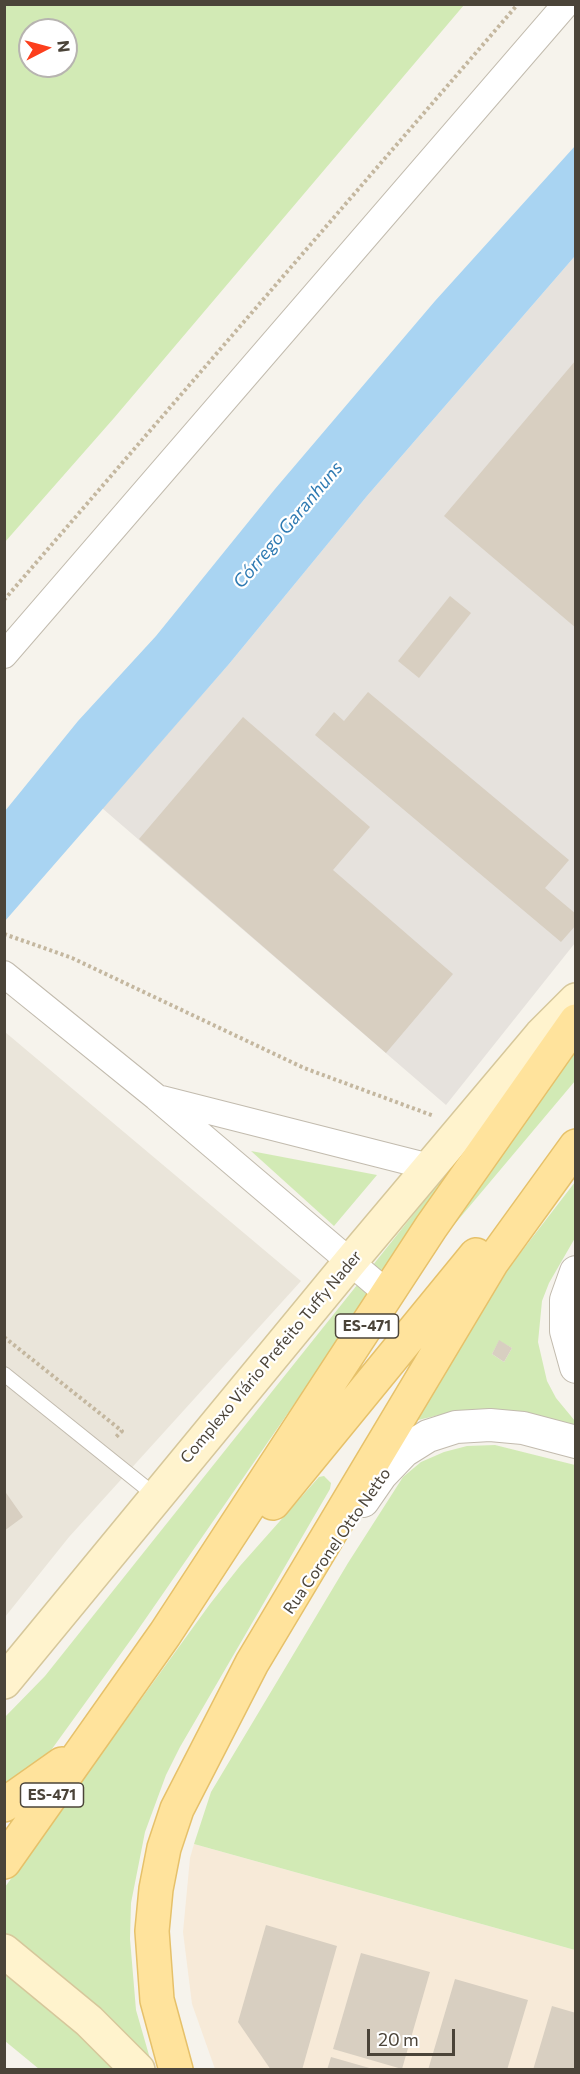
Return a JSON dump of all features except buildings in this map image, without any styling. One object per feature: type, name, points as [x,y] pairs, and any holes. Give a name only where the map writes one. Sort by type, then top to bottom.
[{"type":"main road","name":"Complexo Viário Prefeito Tuffy Nader","points":[[4,1682],[430,1167],[541,1035],[576,1000]]},
{"type":"main road","name":"ES-471","points":[[4,1862],[165,1634],[431,1227],[576,1021]]},
{"type":"main road","name":"ES-471","points":[[165,1634],[576,1135]]},
{"type":"main road","points":[[176,2070],[164,2035],[153,1966],[156,1889],[164,1848],[177,1809],[252,1663],[492,1262],[576,1146]]},
{"type":"main road","points":[[4,1805],[49,1775],[99,1728]]},
{"type":"main road","points":[[4,1950],[89,2021],[138,2070]]},
{"type":"street","points":[[4,655],[566,4]]},
{"type":"street","points":[[4,974],[156,1097],[388,1294]]},
{"type":"street","points":[[156,1097],[430,1167]]},
{"type":"street","points":[[576,1272],[566,1300],[566,1321],[576,1367]]},
{"type":"street","name":"Rua Coronel Otto Netto","points":[[252,1663],[381,1475],[404,1451],[428,1436],[456,1427],[490,1425],[523,1428],[576,1442]]},
{"type":"lane","points":[[4,1374],[156,1496]]},
{"type":"path","points":[[4,600],[518,4]]},
{"type":"path","points":[[4,934],[72,958],[304,1068],[440,1118]]},
{"type":"path","points":[[4,1337],[122,1431],[102,1453]]},
{"type":"shaded area","points":[[575,256],[575,943],[446,1105],[102,808],[229,664],[367,496]]},
{"type":"shaded area","points":[[5,1032],[301,1281],[69,1537],[5,1617]]},
{"type":"shaded area","points":[[194,1844],[575,1950],[575,2069],[215,2069],[192,2004],[183,1932],[190,1858]]},
{"type":"green space","points":[[5,4],[464,5],[114,418],[5,542]]},
{"type":"green space","points":[[575,1045],[575,1081],[416,1270]]},
{"type":"green space","points":[[251,1151],[377,1175],[334,1226]]},
{"type":"green space","points":[[452,1166],[457,1169],[135,1634],[5,1814],[5,1717],[45,1676]]},
{"type":"green space","points":[[575,1182],[575,1238],[549,1283],[542,1301],[538,1342],[547,1381],[556,1398],[575,1421],[575,1435],[452,1412],[414,1421],[495,1286]],"holes":[[[499,1341],[512,1348],[504,1362],[492,1354]]]},
{"type":"green space","points":[[495,1445],[575,1465],[575,1950],[194,1844],[211,1792],[348,1563],[403,1477],[421,1462],[444,1452],[467,1446]]},
{"type":"green space","points":[[324,1476],[331,1483],[330,1489],[180,1747],[166,1775],[145,1832],[131,1903],[130,1939],[136,2010],[153,2069],[39,2069],[5,2041],[5,1887],[210,1604],[240,1566],[319,1477]]},
{"type":"water","name":"Córrego Garanhuns","points":[[575,146],[575,256],[367,496],[229,664],[5,921],[5,811],[78,721],[156,636],[275,489],[435,301]]}]
